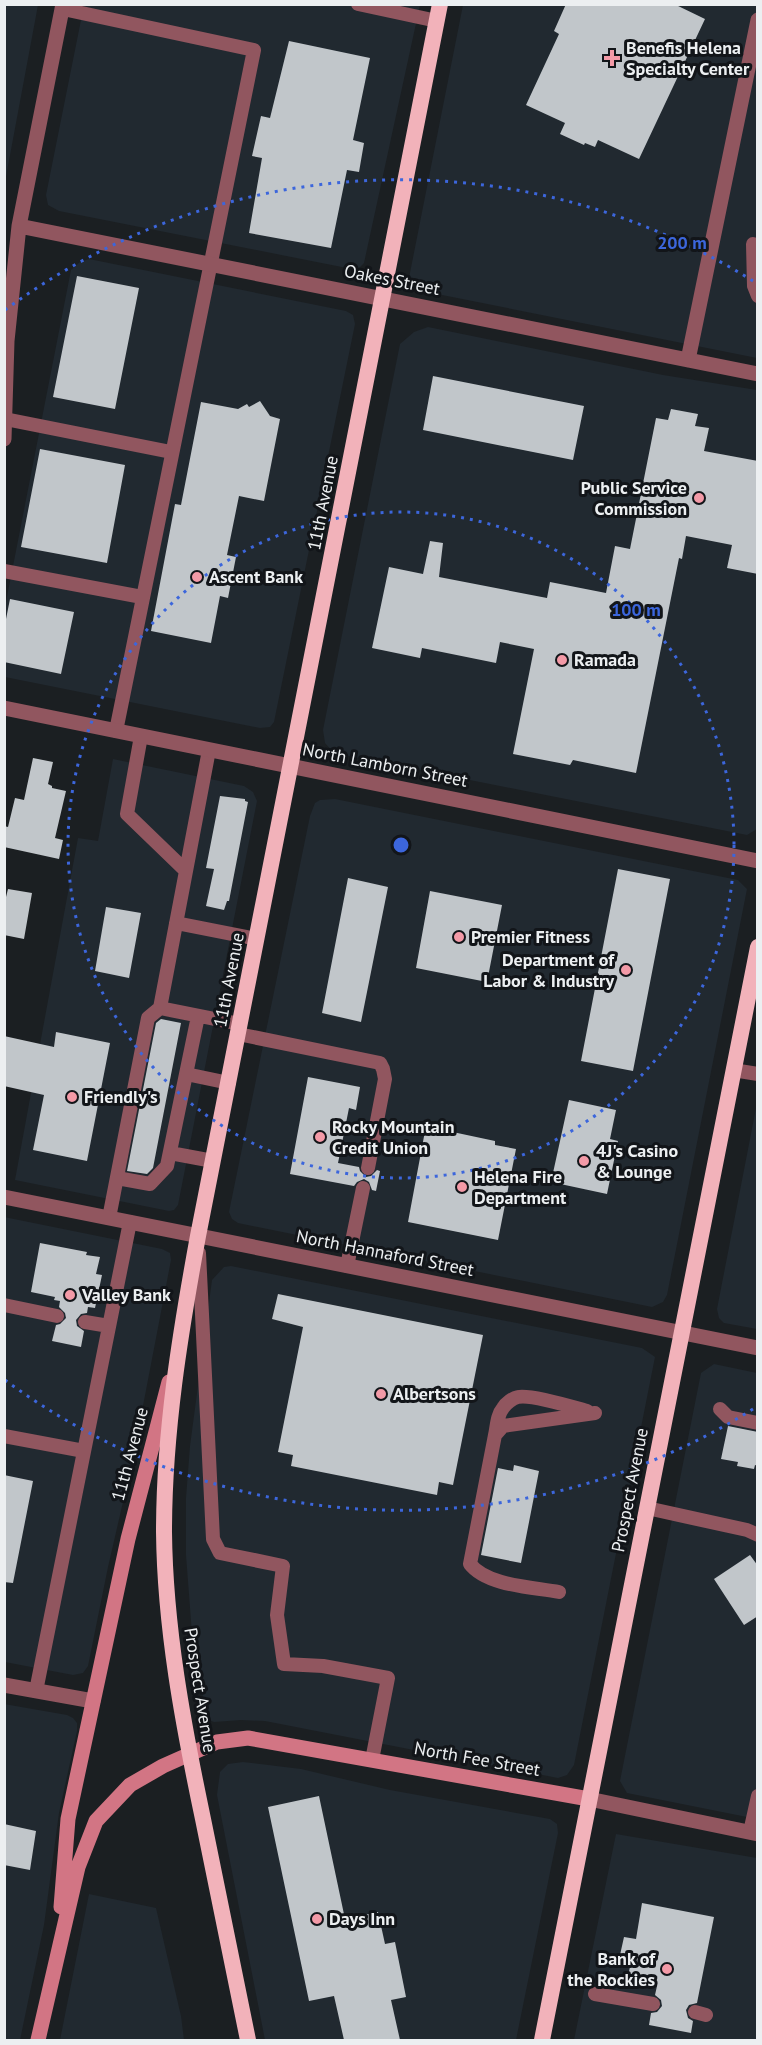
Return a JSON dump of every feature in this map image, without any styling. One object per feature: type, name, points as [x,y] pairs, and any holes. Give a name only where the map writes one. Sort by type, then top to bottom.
[{"type":"highway","name":"11th Avenue","points":[[180,1342],[198,1236],[439,13]]},
{"type":"highway","name":"Prospect Avenue","points":[[542,2040],[758,947]]},
{"type":"highway","name":"Prospect Avenue","points":[[180,1342],[167,1437],[164,1534],[169,1618],[190,1754],[248,2040]]},
{"type":"main road","name":"11th Avenue","points":[[57,1961],[68,1819],[128,1539],[180,1342]]},
{"type":"main road","name":"North Fee Street","points":[[190,1754],[217,1742],[248,1738],[589,1799]]},
{"type":"main road","name":"11th Avenue","points":[[38,2040],[78,1867],[96,1821],[130,1785],[190,1754]]},
{"type":"street","points":[[4,439],[7,341],[19,226],[63,7]]},
{"type":"street","points":[[688,360],[758,20]]},
{"type":"street","name":"Oakes Street","points":[[19,226],[758,374]]},
{"type":"street","name":"North Lamborn Street","points":[[4,708],[758,861]]},
{"type":"street","name":"North Hannaford Street","points":[[4,1197],[758,1348]]},
{"type":"street","points":[[4,1685],[93,1701]]},
{"type":"street","name":"North Fee Street","points":[[589,1799],[754,1833]]},
{"type":"lane","points":[[358,4],[439,13]]},
{"type":"lane","points":[[63,7],[254,50],[116,731]]},
{"type":"lane","points":[[753,244],[754,286],[758,296]]},
{"type":"lane","points":[[5,419],[171,452]]},
{"type":"lane","points":[[4,571],[142,597]]},
{"type":"lane","points":[[141,736],[127,814],[186,871]]},
{"type":"lane","points":[[109,1218],[148,1018],[160,1008],[210,750]]},
{"type":"lane","points":[[176,923],[257,939]]},
{"type":"lane","points":[[160,1008],[380,1063],[386,1079],[368,1168]]},
{"type":"lane","points":[[117,1178],[150,1184],[167,1166],[198,1016]]},
{"type":"lane","points":[[733,1070],[758,1074]]},
{"type":"lane","points":[[186,1074],[229,1083]]},
{"type":"lane","points":[[170,1153],[213,1161]]},
{"type":"lane","points":[[347,1266],[363,1188]]},
{"type":"lane","points":[[36,1691],[130,1222]]},
{"type":"lane","points":[[198,1236],[213,1539],[220,1553],[283,1566],[277,1615],[284,1664],[323,1666],[388,1678],[372,1760]]},
{"type":"lane","points":[[4,1305],[57,1316]]},
{"type":"lane","points":[[85,1322],[109,1326]]},
{"type":"lane","points":[[495,1435],[503,1426],[595,1413],[519,1396],[502,1408],[498,1418],[470,1564],[477,1572],[489,1579],[559,1592]]},
{"type":"lane","points":[[720,1408],[728,1417],[758,1423]]},
{"type":"lane","points":[[4,1436],[84,1451]]},
{"type":"lane","points":[[647,1508],[747,1530],[758,1535]]},
{"type":"lane","points":[[754,1833],[758,1796]]},
{"type":"lane","points":[[595,1994],[653,2004]]},
{"type":"shaded area","points":[[4,5],[38,5],[5,182]]},
{"type":"shaded area","points":[[84,5],[420,5],[364,263],[357,270],[59,211],[48,205],[46,195]]},
{"type":"shaded area","points":[[463,5],[757,5],[757,358],[407,288]]},
{"type":"shaded area","points":[[89,259],[346,311],[353,315],[355,324],[274,722],[270,727],[260,728],[5,677],[5,607],[71,270],[80,262]]},
{"type":"shaded area","points":[[428,327],[663,375],[757,390],[757,829],[747,835],[334,753],[325,743],[323,730],[400,344],[414,332]]},
{"type":"shaded area","points":[[113,759],[244,786],[253,792],[257,801],[178,1205],[174,1210],[169,1211],[15,1180],[78,838],[98,841]]},
{"type":"shaded area","points":[[335,799],[738,880],[747,889],[667,1295],[663,1302],[652,1307],[238,1223],[232,1219],[229,1212],[310,816],[315,803],[320,800]]},
{"type":"shaded area","points":[[757,1103],[758,1329],[724,1323],[719,1318],[717,1309]]},
{"type":"shaded area","points":[[4,1217],[162,1249],[170,1253],[171,1260],[132,1463],[88,1666],[83,1673],[73,1675],[5,1662]]},
{"type":"shaded area","points":[[231,1266],[642,1348],[655,1357],[574,1765],[567,1775],[558,1778],[265,1721],[214,1722],[209,1720],[206,1715],[192,1634],[186,1555],[186,1498],[190,1446],[212,1280],[224,1267]]},
{"type":"shaded area","points":[[714,1364],[757,1373],[757,1819],[627,1793],[620,1781],[701,1373]]},
{"type":"shaded area","points":[[4,1704],[67,1715],[77,1723],[59,1813],[44,1925],[20,2040],[4,2040]]},
{"type":"shaded area","points":[[243,1762],[301,1769],[390,1790],[550,1819],[557,1824],[558,1833],[516,2040],[265,2040],[217,1795],[220,1772],[228,1764]]},
{"type":"shaded area","points":[[616,1834],[757,1858],[757,2040],[574,2040]]},
{"type":"shaded area","points":[[89,1894],[156,1908],[181,2016],[184,2040],[60,2040]]},
{"type":"building","points":[[566,4],[674,4],[705,19],[639,159],[598,140],[595,147],[585,143],[584,145],[560,134],[565,123],[526,105],[559,34],[554,31]]},
{"type":"building","points":[[289,41],[370,58],[353,140],[364,143],[359,172],[347,170],[331,248],[249,233],[262,158],[252,156],[261,116],[270,118]]},
{"type":"building","points":[[77,276],[139,288],[115,409],[53,397]]},
{"type":"building","points":[[433,376],[584,406],[573,460],[423,430]]},
{"type":"building","points":[[260,401],[270,416],[280,419],[264,501],[239,496],[227,555],[236,557],[228,598],[220,596],[211,643],[151,631],[175,504],[181,505],[201,402],[238,409],[247,404],[249,407]]},
{"type":"building","points":[[671,409],[698,414],[695,426],[709,428],[704,451],[758,461],[758,574],[727,568],[732,545],[686,536],[682,559],[679,558],[636,773],[573,760],[570,765],[513,754],[534,649],[500,642],[496,663],[422,648],[420,658],[372,648],[389,567],[423,574],[430,541],[443,543],[439,577],[547,598],[550,582],[606,593],[615,546],[630,549],[656,418],[668,420]]},
{"type":"building","points":[[40,449],[125,465],[107,563],[21,547]]},
{"type":"building","points":[[10,599],[74,612],[61,674],[4,662],[4,629]]},
{"type":"building","points":[[33,758],[53,762],[48,784],[52,788],[66,791],[55,838],[63,840],[59,859],[4,847],[4,826],[8,827],[15,798],[24,800]]},
{"type":"building","points":[[220,796],[245,799],[248,802],[229,901],[224,910],[206,906],[214,869],[206,868]]},
{"type":"building","name":"Department of Labor & Industry","points":[[618,869],[670,879],[633,1071],[581,1061]]},
{"type":"building","points":[[348,878],[388,887],[361,1022],[322,1013]]},
{"type":"building","points":[[8,889],[32,893],[24,939],[4,935],[4,905]]},
{"type":"building","name":"Premier Fitness","points":[[430,891],[502,905],[487,982],[416,968]]},
{"type":"building","points":[[106,907],[141,913],[129,978],[95,971]]},
{"type":"building","points":[[161,1019],[181,1023],[153,1168],[147,1174],[127,1171],[156,1023]]},
{"type":"building","name":"Friendly's","points":[[56,1032],[110,1043],[87,1161],[33,1150],[44,1095],[4,1086],[4,1036],[54,1047]]},
{"type":"building","name":"Rocky Mountain Credit Union","points":[[308,1077],[360,1087],[356,1110],[349,1108],[338,1163],[359,1167],[366,1177],[371,1176],[377,1170],[380,1171],[376,1191],[372,1190],[369,1182],[364,1179],[354,1186],[290,1174]]},
{"type":"building","name":"4J's Casino & Lounge","points":[[569,1100],[616,1110],[610,1139],[618,1141],[607,1194],[551,1182]]},
{"type":"building","name":"Helena Fire Department","points":[[425,1131],[447,1135],[448,1131],[495,1141],[495,1145],[516,1149],[498,1240],[408,1222]]},
{"type":"building","name":"Valley Bank","points":[[40,1243],[87,1252],[86,1255],[100,1257],[96,1274],[102,1275],[95,1308],[88,1307],[87,1313],[81,1314],[76,1320],[77,1326],[84,1331],[81,1347],[52,1341],[56,1325],[66,1318],[65,1313],[59,1307],[60,1301],[54,1300],[55,1297],[31,1292]]},
{"type":"building","name":"Albertsons","points":[[278,1294],[483,1335],[453,1485],[439,1482],[437,1495],[291,1466],[293,1455],[278,1452],[303,1327],[272,1319]]},
{"type":"building","points":[[728,1426],[758,1432],[758,1466],[755,1465],[754,1469],[737,1466],[738,1462],[721,1459]]},
{"type":"building","points":[[514,1465],[539,1471],[521,1563],[481,1555],[498,1468],[513,1471]]},
{"type":"building","points":[[4,1475],[33,1481],[13,1583],[4,1582]]},
{"type":"building","points":[[750,1555],[758,1566],[758,1616],[744,1625],[714,1579]]},
{"type":"building","name":"Days Inn","points":[[319,1796],[345,1919],[378,1912],[385,1944],[395,1942],[406,1997],[391,2000],[400,2040],[344,2040],[334,1996],[309,2001],[268,1807]]},
{"type":"building","points":[[4,1824],[36,1831],[30,1870],[4,1865]]},
{"type":"building","name":"Bank of the Rockies","points":[[642,1903],[714,1917],[697,2003],[689,2005],[686,2010],[688,2018],[693,2021],[691,2033],[649,2025],[651,2013],[657,2012],[662,2006],[661,2000],[655,1995],[657,1986],[627,1981],[632,1957],[620,1955],[624,1937],[636,1939]]},
{"type":"place","name":"Benefis Helena Specialty Center","points":[[612,58]]},
{"type":"place","name":"Public Service Commission","points":[[699,498]]},
{"type":"place","name":"Ascent Bank","points":[[197,577]]},
{"type":"place","name":"Ramada","points":[[562,660]]},
{"type":"place","name":"Premier Fitness","points":[[459,937]]},
{"type":"place","name":"Department of Labor & Industry","points":[[626,970]]},
{"type":"place","name":"Friendly's","points":[[72,1097]]},
{"type":"place","name":"Rocky Mountain Credit Union","points":[[320,1137]]},
{"type":"place","name":"4J's Casino & Lounge","points":[[584,1161]]},
{"type":"place","name":"Helena Fire Department","points":[[462,1187]]},
{"type":"place","name":"Valley Bank","points":[[70,1295]]},
{"type":"place","name":"Albertsons","points":[[381,1394]]},
{"type":"place","name":"Days Inn","points":[[317,1919]]},
{"type":"place","name":"Bank of the Rockies","points":[[667,1969]]}]
